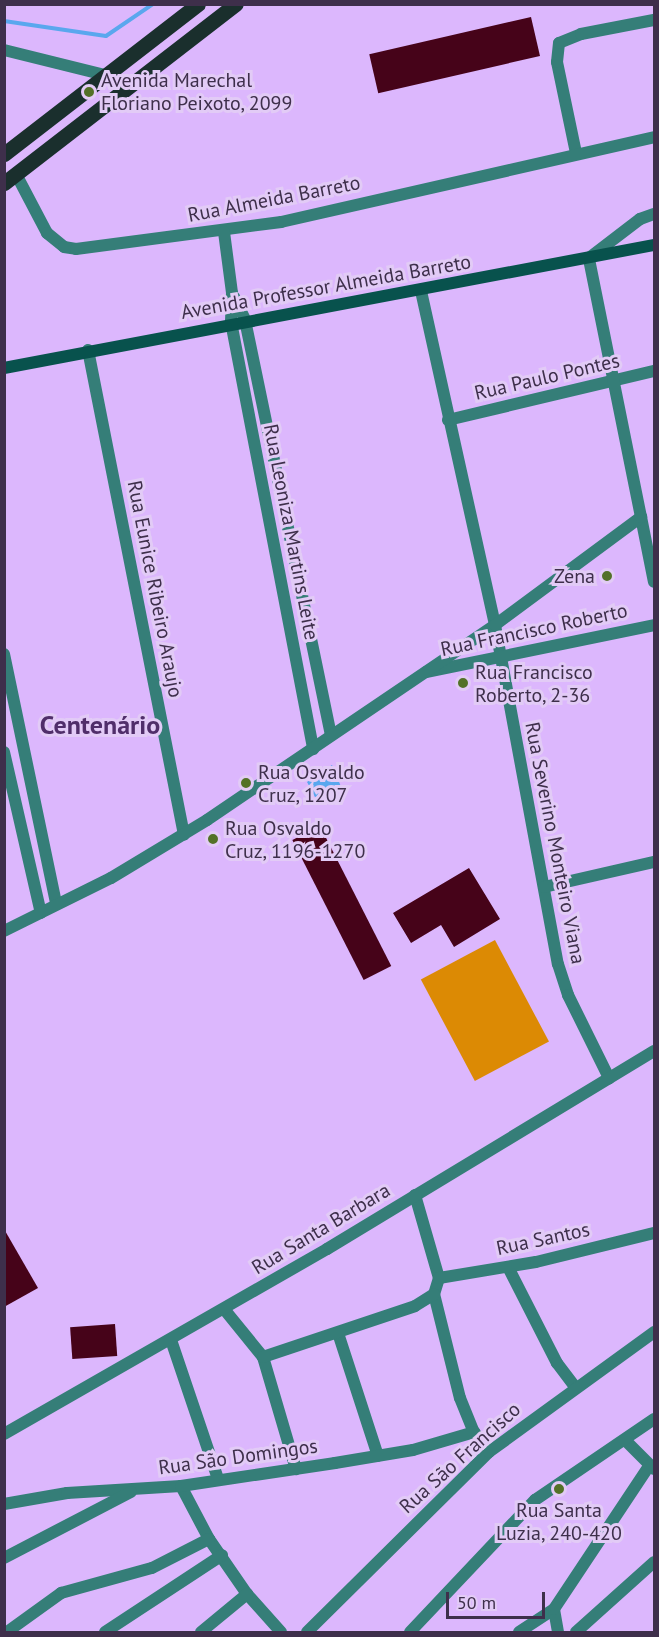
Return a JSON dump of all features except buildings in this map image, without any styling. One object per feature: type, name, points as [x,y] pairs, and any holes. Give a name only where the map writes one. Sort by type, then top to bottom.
[{"type":"main road","points":[[4,154],[198,4]]},
{"type":"main road","points":[[10,179],[236,4]]},
{"type":"main road","name":"Avenida Professor Almeida Barreto","points":[[4,368],[231,322],[421,291],[654,245]]},
{"type":"street","points":[[576,153],[556,50],[566,38],[654,20]]},
{"type":"street","points":[[4,50],[105,75]]},
{"type":"street","name":"Rua Almeida Barreto","points":[[10,179],[47,233],[64,247],[106,247],[224,232],[280,222],[654,137]]},
{"type":"street","points":[[654,214],[631,226],[589,258],[616,381],[654,582]]},
{"type":"street","points":[[224,232],[232,293]]},
{"type":"street","name":"Rua Severino Monteiro Viana","points":[[421,291],[495,625],[544,887],[568,995],[609,1078]]},
{"type":"street","name":"Rua Leoniza Martins Leite","points":[[232,293],[245,320],[332,734]]},
{"type":"street","name":"Rua Leoniza Martins Leite","points":[[232,293],[231,322],[313,750]]},
{"type":"street","name":"Rua Eunice Ribeiro Araujo","points":[[88,350],[184,835]]},
{"type":"street","name":"Rua Paulo Pontes","points":[[448,420],[654,371]]},
{"type":"street","points":[[4,931],[56,903],[111,878],[184,835],[495,625],[641,517]]},
{"type":"street","name":"Rua Francisco Roberto","points":[[422,673],[500,654],[654,625]]},
{"type":"street","points":[[4,654],[56,903]]},
{"type":"street","points":[[5,759],[41,913]]},
{"type":"street","points":[[544,887],[654,862]]},
{"type":"street","name":"Rua Santa Barbara","points":[[4,1434],[224,1309],[654,1051]]},
{"type":"street","points":[[415,1195],[439,1278],[434,1294],[460,1398],[474,1432],[489,1452]]},
{"type":"street","name":"Rua Santos","points":[[439,1278],[508,1267],[654,1233]]},
{"type":"street","points":[[508,1267],[557,1363],[575,1387]]},
{"type":"street","points":[[263,1357],[415,1306],[434,1294]]},
{"type":"street","points":[[224,1309],[263,1357],[296,1469]]},
{"type":"street","name":"Rua São Francisco","points":[[308,1632],[489,1452],[575,1387],[654,1332]]},
{"type":"street","points":[[338,1333],[378,1456]]},
{"type":"street","points":[[171,1340],[218,1479]]},
{"type":"street","points":[[410,1632],[535,1500],[654,1419]]},
{"type":"street","name":"Rua São Domingos","points":[[4,1504],[67,1493],[134,1491],[296,1469],[378,1456],[474,1432]]},
{"type":"street","points":[[519,1632],[554,1609],[652,1468],[626,1440]]},
{"type":"street","points":[[180,1486],[209,1539],[247,1594],[281,1632]]},
{"type":"street","points":[[4,1558],[134,1491]]},
{"type":"street","points":[[7,1632],[61,1593],[152,1568],[209,1539]]},
{"type":"street","points":[[105,1632],[222,1555]]},
{"type":"street","points":[[576,1632],[654,1562]]},
{"type":"street","points":[[201,1632],[247,1594]]},
{"type":"street","points":[[554,1609],[558,1632]]},
{"type":"shaded area","points":[[495,940],[549,1042],[475,1081],[421,979]]},
{"type":"water","points":[[332,765],[342,789],[315,797],[307,782]]},
{"type":"waterway","points":[[4,21],[106,36],[153,4]]},
{"type":"place","name":"Avenida Marechal Floriano Peixoto, 2099","points":[[89,92]]},
{"type":"place","name":"Zena","points":[[607,576]]},
{"type":"place","name":"Rua Francisco Roberto, 2-36","points":[[463,683]]},
{"type":"place","name":"Rua Osvaldo Cruz, 1207","points":[[246,783]]},
{"type":"place","name":"Rua Osvaldo Cruz, 1196-1270","points":[[213,839]]},
{"type":"place","name":"Rua Santa Luzia, 240-420","points":[[559,1489]]},
{"type":"district","name":"Centenário","points":[[100,725]]}]
